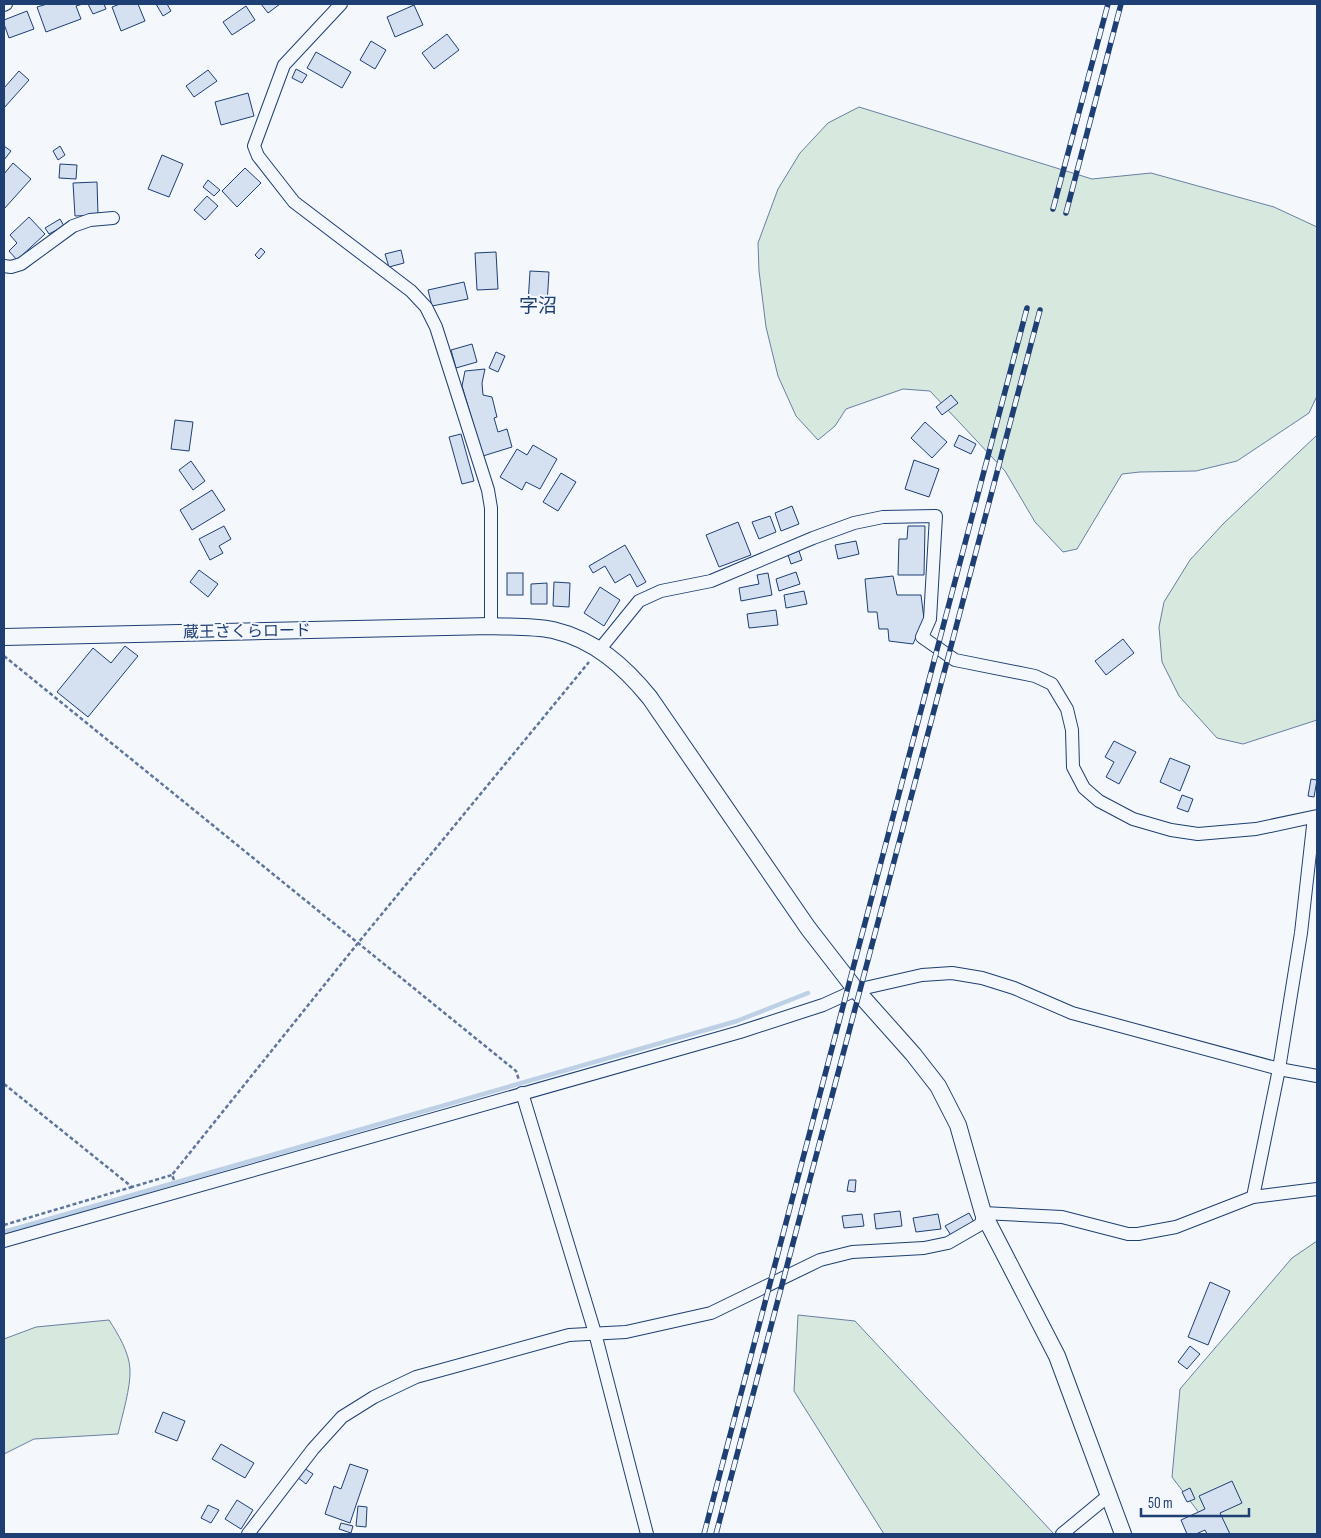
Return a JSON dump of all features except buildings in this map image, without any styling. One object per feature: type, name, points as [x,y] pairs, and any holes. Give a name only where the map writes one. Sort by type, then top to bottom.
[{"type":"street","points":[[341,4],[284,65],[254,146],[258,156],[294,202],[411,291],[426,307],[436,327],[488,490],[491,508],[491,626]]},
{"type":"street","points":[[4,266],[11,267],[20,264],[73,226],[90,220],[113,218]]},
{"type":"street","points":[[600,649],[639,601],[660,591],[711,581],[813,538],[854,523],[882,517],[936,516],[930,619],[922,637],[955,660],[1035,676],[1052,684],[1067,709],[1072,730],[1073,767],[1084,788],[1099,801],[1133,819],[1171,830],[1198,834],[1256,829],[1316,817],[1301,934],[1279,1069],[1253,1196]]},
{"type":"street","name":"蔵王さくらロード","points":[[4,637],[491,626],[526,627],[553,630],[578,638],[600,649],[616,661],[650,698],[808,928],[856,990],[913,1054],[938,1086],[958,1125],[983,1213],[1057,1356],[1122,1534]]},
{"type":"street","points":[[4,1241],[740,1032],[823,1005],[856,990],[922,975],[952,973],[982,978],[1014,988],[1072,1013],[1279,1069],[1317,1076]]},
{"type":"street","points":[[522,1093],[595,1333],[647,1534]]},
{"type":"street","points":[[248,1534],[313,1449],[342,1416],[374,1397],[416,1377],[569,1335],[626,1332],[711,1313],[820,1260],[852,1252],[924,1248],[948,1243],[981,1224],[983,1213],[1062,1217],[1128,1234],[1138,1234],[1176,1227],[1253,1196],[1317,1189]]},
{"type":"street","points":[[1062,1534],[1108,1496]]},
{"type":"path","points":[[4,1225],[172,1176],[358,943],[600,649]]},
{"type":"path","points":[[4,656],[516,1072],[518,1078]]},
{"type":"path","points":[[4,1084],[132,1187]]},
{"type":"shaded area","points":[[859,107],[1092,179],[1151,173],[1274,207],[1317,227],[1317,396],[1309,413],[1237,461],[1196,471],[1122,474],[1077,549],[1063,552],[1035,522],[1005,471],[930,391],[903,389],[846,409],[835,426],[818,440],[796,416],[778,376],[766,327],[759,271],[758,243],[778,189],[800,153],[828,123]]},
{"type":"shaded area","points":[[1317,435],[1317,720],[1243,744],[1217,738],[1179,696],[1162,662],[1159,627],[1164,602],[1190,560],[1223,524]]},
{"type":"shaded area","points":[[1317,1241],[1317,1534],[1215,1534],[1172,1477],[1180,1389],[1292,1258]]},
{"type":"shaded area","points":[[798,1315],[855,1321],[1054,1534],[884,1534],[794,1391]]},
{"type":"shaded area","points":[[109,1320],[125,1350],[130,1369],[128,1393],[118,1434],[34,1439],[4,1454],[4,1339],[36,1327]]},
{"type":"waterway","points":[[4,1232],[737,1021],[808,993]]},
{"type":"railway","points":[[1053,209],[1108,4]]},
{"type":"railway","points":[[1066,213],[1121,4]]},
{"type":"railway","points":[[704,1534],[1027,308]]},
{"type":"railway","points":[[716,1534],[1040,310]]},
{"type":"district","name":"字沼","points":[[538,306]]}]
